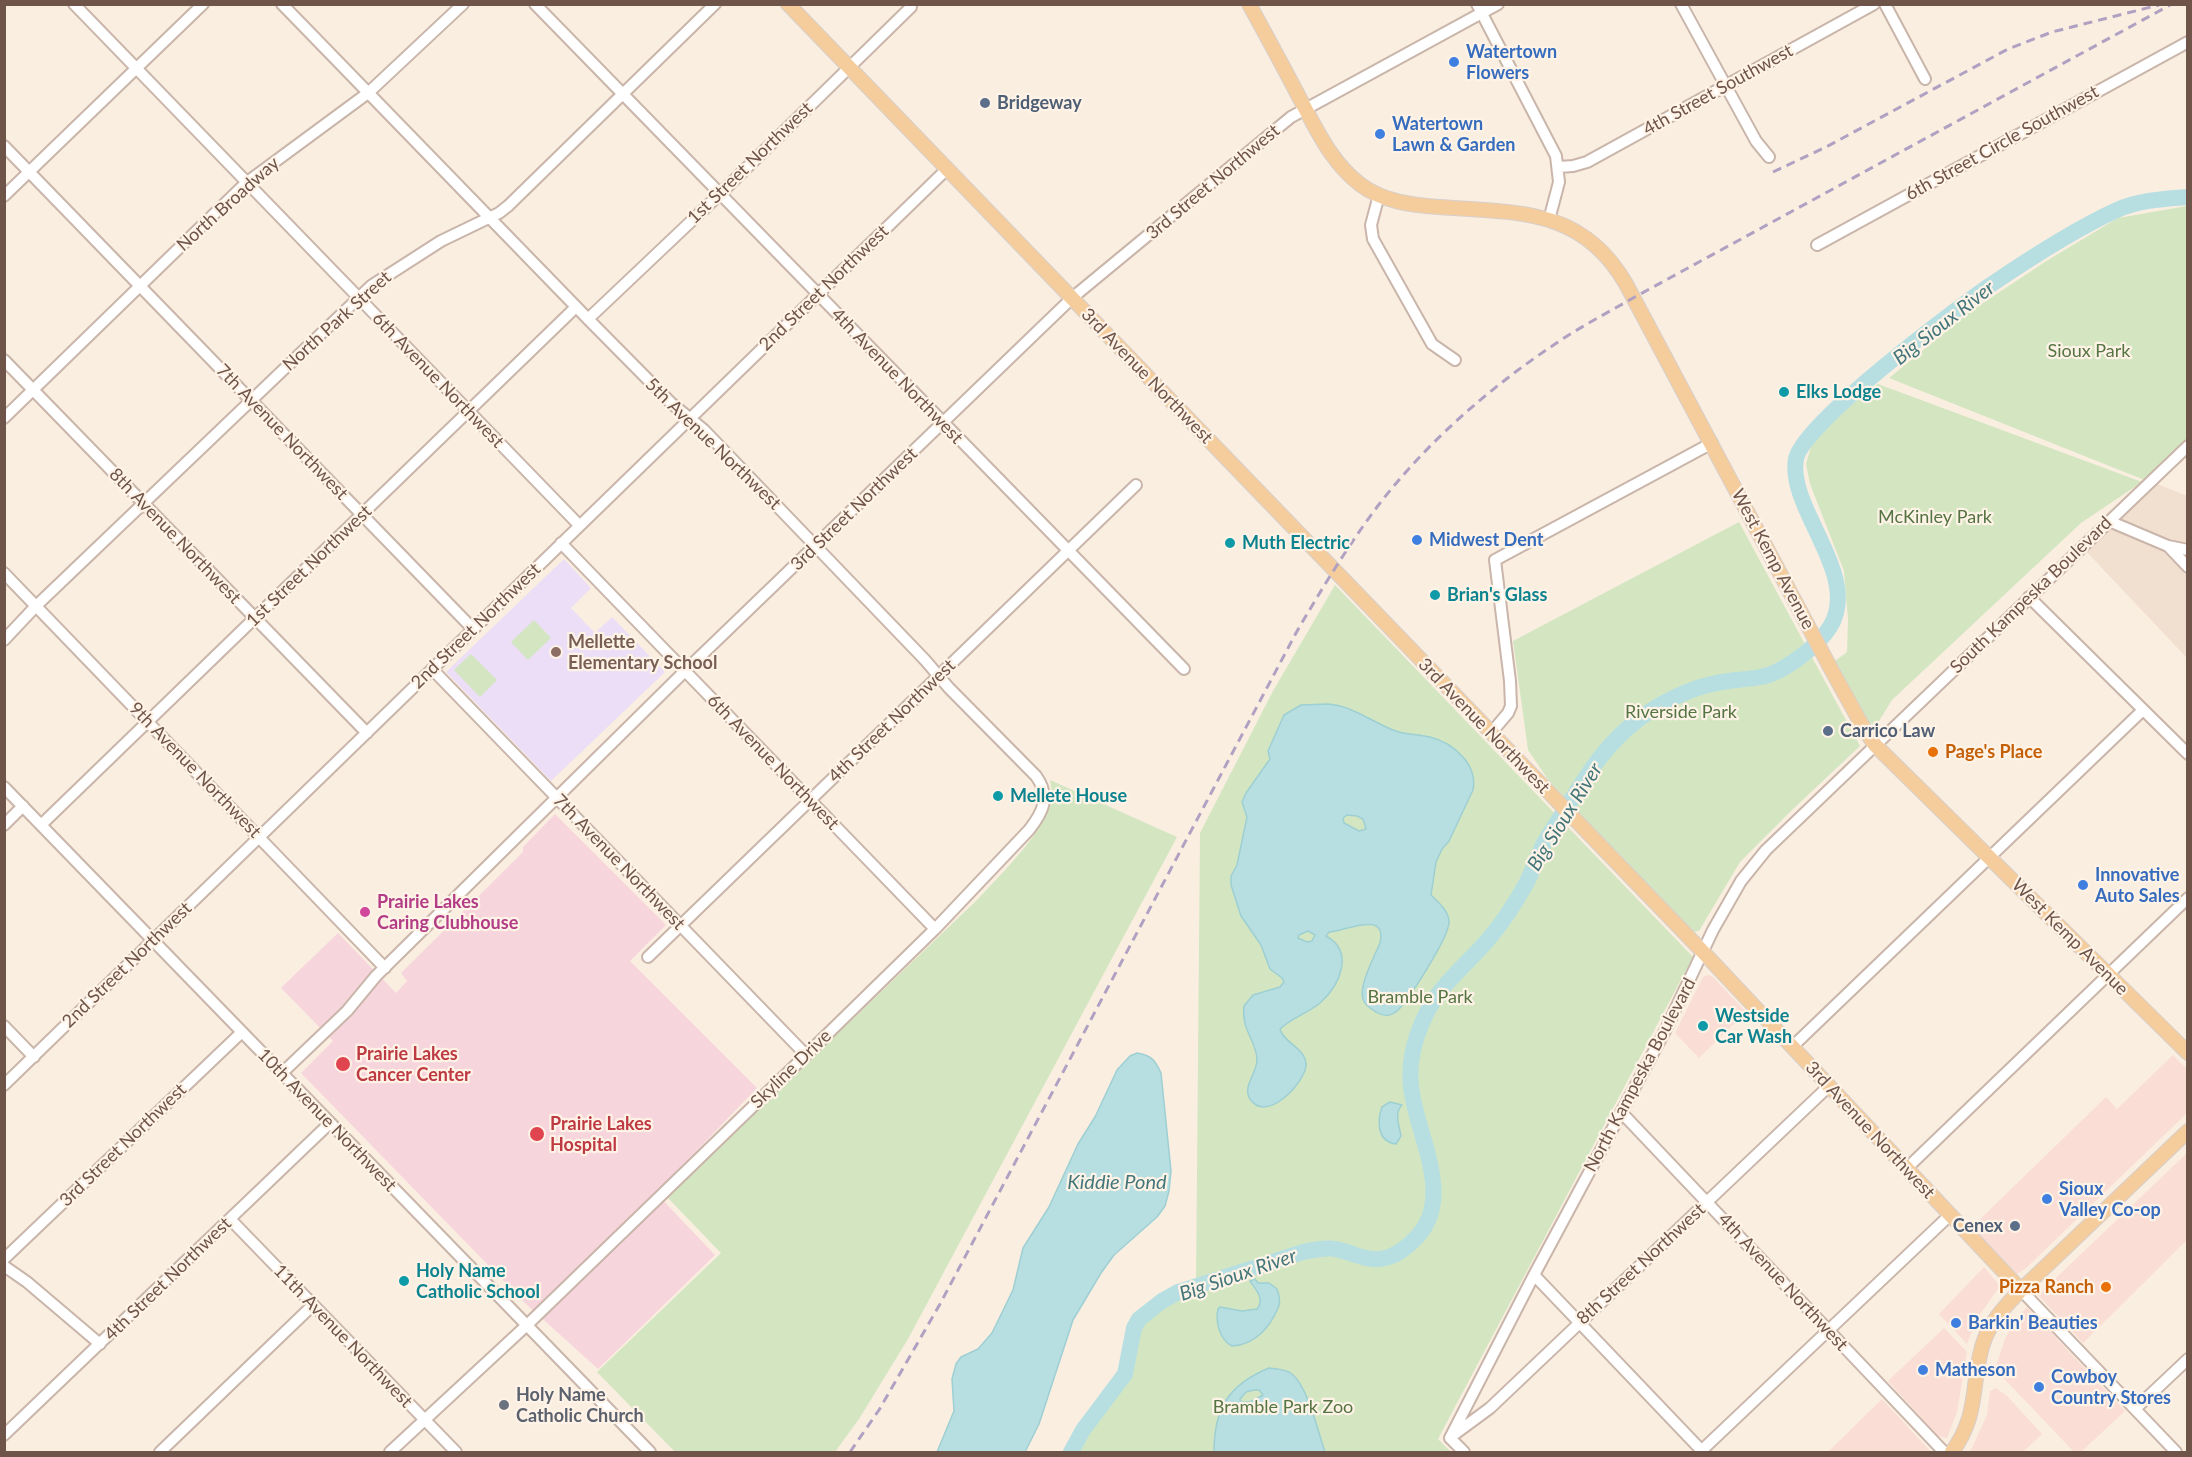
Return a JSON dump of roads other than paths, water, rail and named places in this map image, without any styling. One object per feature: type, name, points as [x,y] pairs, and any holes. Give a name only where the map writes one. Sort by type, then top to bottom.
[{"type":"main road","name":"3rd Avenue Northwest","points":[[788,4],[1704,953],[2021,1290]]},
{"type":"main road","points":[[1249,4],[1319,135],[1337,162],[1356,181],[1379,195],[1406,203],[1527,214],[1549,220]]},
{"type":"main road","name":"West Kemp Avenue","points":[[1549,220],[1572,228],[1592,241],[1615,264],[1831,669],[1875,745],[2187,1053]]},
{"type":"main road","points":[[1952,1452],[1964,1433],[1973,1406],[1984,1340],[2002,1311],[2021,1290],[2187,1131]]},
{"type":"street","name":"6th Avenue Northwest","points":[[74,4],[579,525]]},
{"type":"street","points":[[4,196],[203,4]]},
{"type":"street","name":"5th Avenue Northwest","points":[[282,4],[670,403],[704,430],[1036,776],[1044,789],[1045,803]]},
{"type":"street","name":"North Broadway","points":[[4,418],[246,183],[368,93],[463,4]]},
{"type":"street","name":"4th Avenue Northwest","points":[[536,4],[1184,669]]},
{"type":"street","name":"North Park Street","points":[[4,640],[36,606],[358,297],[384,277],[432,247],[508,206],[715,4]]},
{"type":"street","name":"3rd Street Northwest","points":[[282,1073],[685,671],[1072,298],[1278,127],[1305,108],[1479,9],[1498,4]]},
{"type":"street","points":[[1681,4],[1756,141],[1769,157]]},
{"type":"street","name":"4th Street Southwest","points":[[1558,166],[1573,166],[1587,162],[1874,4]]},
{"type":"street","points":[[1886,4],[1925,79]]},
{"type":"street","name":"1st Street Northwest","points":[[588,319],[721,194],[911,7]]},
{"type":"street","points":[[1479,9],[1552,148],[1558,166],[1558,191],[1549,220]]},
{"type":"street","name":"6th Street Circle Southwest","points":[[1817,244],[2187,42]]},
{"type":"street","name":"7th Avenue Northwest","points":[[4,146],[473,629]]},
{"type":"street","name":"2nd Street Northwest","points":[[4,1085],[947,169]]},
{"type":"street","points":[[1379,195],[1371,225],[1373,239],[1432,344],[1455,360]]},
{"type":"street","name":"1st Street Northwest","points":[[41,825],[576,307]]},
{"type":"street","name":"8th Avenue Northwest","points":[[4,360],[367,733]]},
{"type":"street","points":[[1491,733],[1511,706],[1495,560],[1712,443]]},
{"type":"street","name":"South Kampeska Boulevard","points":[[1875,745],[2187,446]]},
{"type":"street","name":"4th Street Northwest","points":[[648,957],[1136,485]]},
{"type":"street","points":[[2109,521],[2168,546],[2187,550]]},
{"type":"street","name":"6th Avenue Northwest","points":[[561,543],[935,929]]},
{"type":"street","points":[[2168,546],[2187,567]]},
{"type":"street","name":"9th Avenue Northwest","points":[[4,573],[385,968]]},
{"type":"street","points":[[2030,597],[2187,754]]},
{"type":"street","name":"7th Avenue Northwest","points":[[432,669],[806,1055]]},
{"type":"street","points":[[1792,1047],[2143,710]]},
{"type":"street","name":"North Kampeska Boulevard","points":[[1450,1438],[1622,1112],[1704,953],[1713,930],[1748,871],[1766,850],[1875,745]]},
{"type":"street","name":"10th Avenue Northwest","points":[[4,787],[650,1452]]},
{"type":"street","name":"Skyline Drive","points":[[390,1452],[527,1325],[935,929],[1018,844],[1035,823],[1045,803]]},
{"type":"street","points":[[4,825],[23,806]]},
{"type":"street","points":[[1906,1169],[2187,898]]},
{"type":"street","points":[[4,1026],[34,1057]]},
{"type":"street","name":"3rd Street Northwest","points":[[4,1259],[242,1032]]},
{"type":"street","name":"8th Street Northwest","points":[[1450,1438],[1490,1408],[1829,1086]]},
{"type":"street","name":"4th Avenue Northwest","points":[[1622,1112],[1944,1452]]},
{"type":"street","name":"4th Street Northwest","points":[[4,1435],[330,1123]]},
{"type":"street","points":[[1534,1275],[1701,1452],[1950,1215]]},
{"type":"street","name":"11th Avenue Northwest","points":[[230,1219],[456,1452]]},
{"type":"street","points":[[4,1266],[27,1282],[100,1344]]},
{"type":"street","name":"3rd Avenue Northwest","points":[[2021,1290],[2176,1452]]},
{"type":"street","points":[[160,1452],[313,1305]]},
{"type":"street","points":[[2135,1409],[2187,1359]]},
{"type":"street","points":[[1450,1438],[1464,1452]]},
{"type":"water","points":[[1301,705],[1337,705],[1398,732],[1439,740],[1455,750],[1468,763],[1474,781],[1473,790],[1449,841],[1436,862],[1431,895],[1445,910],[1449,921],[1448,929],[1419,982],[1397,1011],[1389,1015],[1378,1013],[1366,1005],[1362,994],[1368,971],[1380,943],[1381,933],[1377,927],[1371,925],[1329,932],[1326,936],[1335,943],[1342,959],[1338,978],[1320,1003],[1280,1029],[1285,1038],[1303,1055],[1306,1066],[1304,1073],[1292,1091],[1275,1104],[1266,1107],[1257,1105],[1248,1094],[1257,1060],[1255,1047],[1245,1022],[1244,1006],[1253,995],[1280,987],[1284,982],[1270,969],[1261,945],[1241,916],[1231,885],[1231,876],[1237,865],[1247,817],[1242,802],[1270,759],[1268,751],[1284,715]],"holes":[[[1347,815],[1363,819],[1366,829],[1359,831],[1344,823],[1343,818]],[[1308,931],[1315,935],[1312,941],[1307,942],[1298,938],[1299,935]]]},
{"type":"water","name":"Kiddie Pond","points":[[1137,1053],[1152,1059],[1161,1073],[1171,1171],[1165,1206],[1157,1217],[1114,1255],[1073,1320],[1039,1424],[1025,1452],[937,1452],[954,1411],[952,1379],[956,1364],[961,1357],[978,1349],[992,1333],[1013,1290],[1023,1248],[1049,1207],[1078,1144],[1095,1117],[1117,1070],[1130,1056]]},
{"type":"water","points":[[1390,1102],[1402,1105],[1398,1115],[1401,1136],[1396,1144],[1385,1139],[1379,1124],[1382,1107]]},
{"type":"water","points":[[1255,1279],[1258,1283],[1269,1283],[1277,1289],[1279,1306],[1271,1322],[1261,1334],[1248,1342],[1232,1346],[1224,1340],[1219,1330],[1218,1309],[1220,1307],[1242,1311],[1257,1309],[1260,1298],[1250,1281]]},
{"type":"water","points":[[1269,1368],[1278,1369],[1290,1372],[1298,1380],[1308,1399],[1325,1452],[1214,1452],[1217,1423],[1226,1400],[1243,1382]],"holes":[[[1259,1390],[1263,1395],[1250,1402],[1241,1402],[1240,1399],[1246,1392]]]},
{"type":"waterway","name":"Big Sioux River","points":[[1071,1452],[1083,1430],[1125,1374],[1134,1328],[1139,1319],[1162,1301],[1178,1292],[1311,1250],[1331,1248],[1374,1259],[1389,1257],[1412,1242],[1427,1223],[1433,1204],[1433,1185],[1414,1104],[1410,1073],[1417,1034],[1435,999],[1503,920],[1527,882],[1549,835],[1592,769],[1618,737],[1648,712],[1683,693],[1712,684],[1760,677],[1779,671],[1808,650],[1830,627],[1837,607],[1837,586],[1831,564],[1802,499],[1796,478],[1796,459],[1805,442],[1824,420],[1883,367],[1947,317],[2053,244],[2102,217],[2134,204],[2188,197]]},
{"type":"railway","points":[[850,1452],[879,1410],[940,1304],[1296,633],[1355,538],[1377,507],[1416,461],[1482,398],[1530,361],[1574,332],[2172,4]]},
{"type":"railway","points":[[1773,172],[1826,147],[2008,49],[2052,32],[2159,5]]},
{"type":"place","name":"Watertown Flowers","points":[[1454,62]]},
{"type":"place","name":"Bridgeway","points":[[985,103]]},
{"type":"place","name":"Watertown Lawn & Garden","points":[[1380,134]]},
{"type":"place","name":"Elks Lodge","points":[[1784,392]]},
{"type":"place","name":"Midwest Dent","points":[[1417,540]]},
{"type":"place","name":"Muth Electric","points":[[1230,543]]},
{"type":"place","name":"Brian's Glass","points":[[1435,595]]},
{"type":"place","name":"Mellette Elementary School","points":[[556,652]]},
{"type":"place","name":"Carrico Law","points":[[1828,731]]},
{"type":"place","name":"Page's Place","points":[[1933,752]]},
{"type":"place","name":"Mellete House","points":[[998,796]]},
{"type":"place","name":"Innovative Auto Sales","points":[[2083,885]]},
{"type":"place","name":"Prairie Lakes Caring Clubhouse","points":[[365,912]]},
{"type":"place","name":"Westside Car Wash","points":[[1703,1026]]},
{"type":"place","name":"Prairie Lakes Cancer Center","points":[[343,1064]]},
{"type":"place","name":"Prairie Lakes Hospital","points":[[537,1134]]},
{"type":"place","name":"Sioux Valley Co-op","points":[[2047,1199]]},
{"type":"place","name":"Cenex","points":[[2015,1226]]},
{"type":"place","name":"Holy Name Catholic School","points":[[404,1281]]},
{"type":"place","name":"Pizza Ranch","points":[[2106,1287]]},
{"type":"place","name":"Barkin' Beauties","points":[[1956,1323]]},
{"type":"place","name":"Matheson","points":[[1923,1370]]},
{"type":"place","name":"Cowboy Country Stores","points":[[2039,1387]]},
{"type":"place","name":"Holy Name Catholic Church","points":[[504,1405]]},
{"type":"park label","name":"Sioux Park","points":[[2089,351]]},
{"type":"park label","name":"McKinley Park","points":[[1935,517]]},
{"type":"park label","name":"Riverside Park","points":[[1681,712]]},
{"type":"park label","name":"Bramble Park","points":[[1420,997]]},
{"type":"park label","name":"Bramble Park Zoo","points":[[1283,1407]]}]
